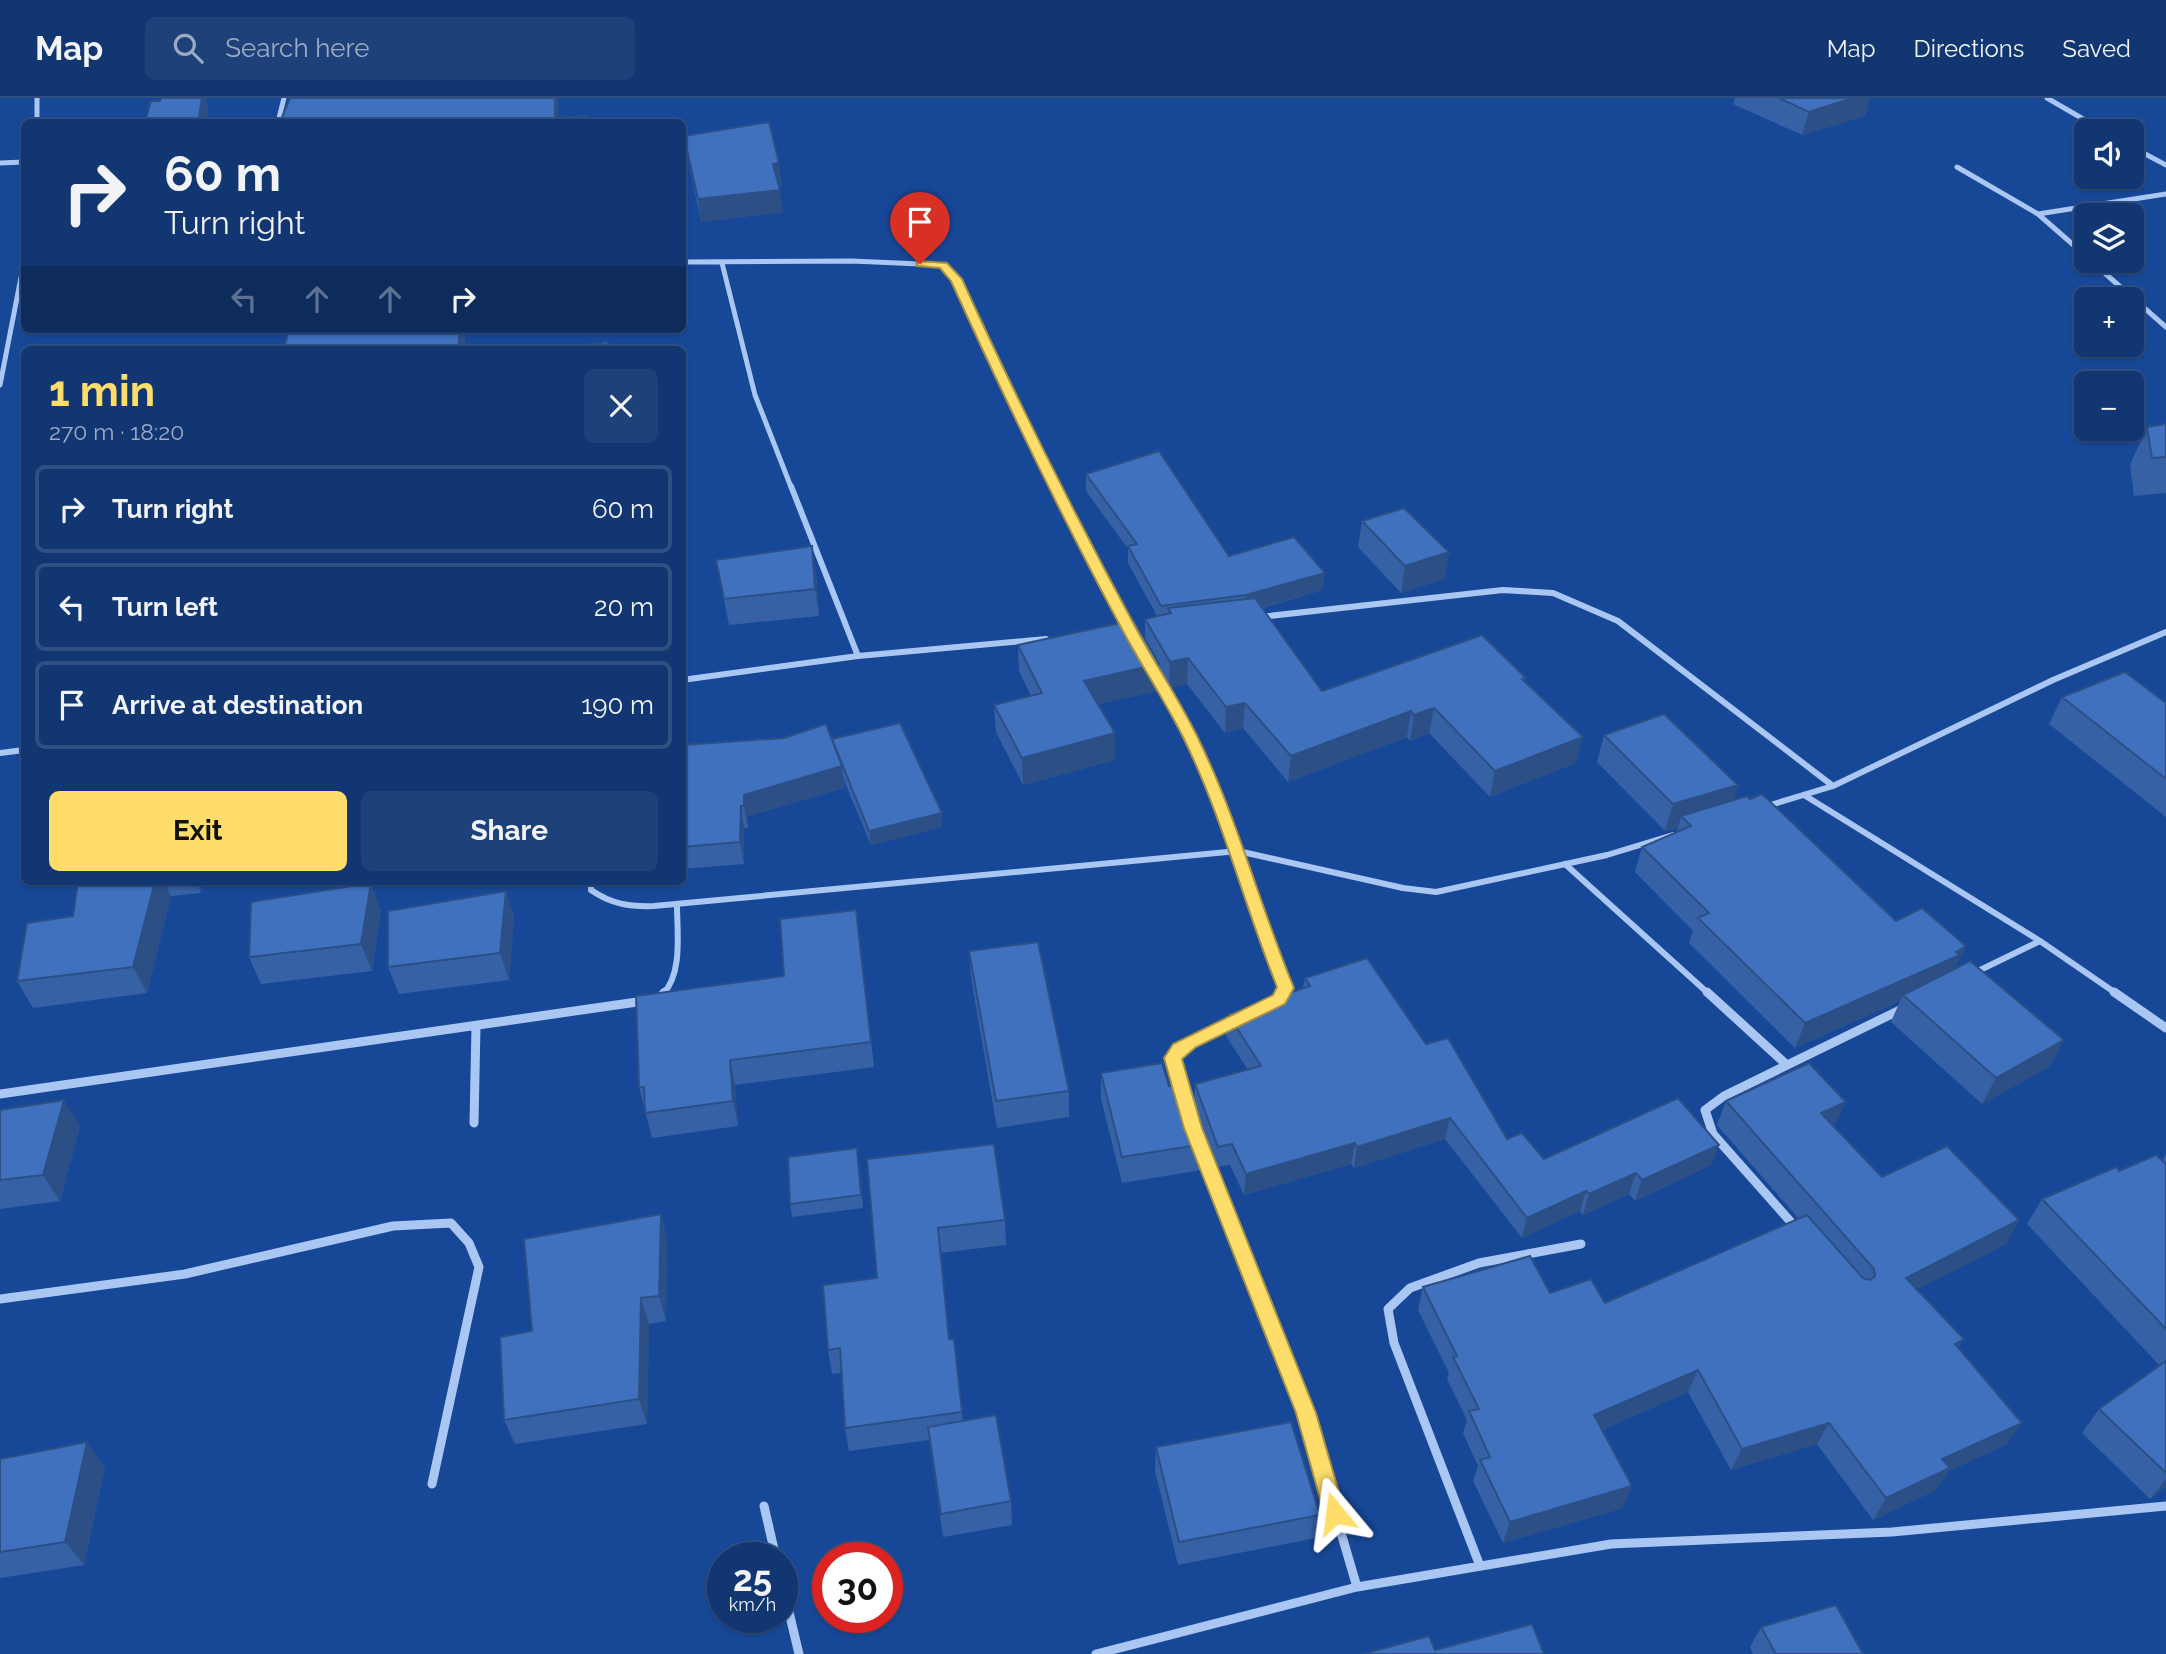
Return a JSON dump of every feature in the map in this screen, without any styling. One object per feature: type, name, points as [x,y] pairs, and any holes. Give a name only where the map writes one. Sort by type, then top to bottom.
[{"type":"street","points":[[37,119],[37,99],[48,98]]},
{"type":"street","points":[[279,119],[284,98]]},
{"type":"street","points":[[2047,98],[2083,119]]},
{"type":"street","points":[[2144,154],[2166,165]]},
{"type":"street","points":[[0,163],[21,162]]},
{"type":"street","points":[[1958,167],[2038,214],[2074,246]]},
{"type":"street","points":[[2038,214],[2166,194]]},
{"type":"street","points":[[686,262],[852,261],[943,265],[956,279],[968,301],[1002,383],[1131,632]]},
{"type":"street","points":[[722,263],[755,396],[858,656]]},
{"type":"street","points":[[2105,273],[2166,327]]},
{"type":"street","points":[[0,385],[21,276]]},
{"type":"street","points":[[1255,618],[1503,590],[1553,593],[1618,621],[1833,786]]},
{"type":"street","points":[[1117,633],[1144,630]]},
{"type":"street","points":[[1752,811],[1833,786],[2053,680],[2166,632]]},
{"type":"street","points":[[686,679],[858,656],[1049,639]]},
{"type":"street","points":[[1151,668],[1192,740],[1238,850],[1267,942],[1286,988],[1279,999],[1262,1007]]},
{"type":"street","points":[[0,753],[21,750]]},
{"type":"street","points":[[1804,795],[2040,941],[2166,1028]]},
{"type":"street","points":[[591,885],[591,890],[603,901],[625,906],[677,905],[1238,850],[1404,888],[1436,892],[1607,855],[1686,831]]},
{"type":"street","points":[[1564,864],[1787,1065]]},
{"type":"street","points":[[0,1094],[657,999],[667,992],[674,979],[677,905]]},
{"type":"street","points":[[1968,976],[2040,941]]},
{"type":"street","points":[[1805,1238],[1713,1134],[1705,1110],[1724,1096],[1907,1006]]},
{"type":"street","points":[[1186,1105],[1173,1058],[1180,1048],[1250,1013]]},
{"type":"street","points":[[474,1123],[476,1026]]},
{"type":"street","points":[[1198,1141],[1306,1413],[1357,1587]]},
{"type":"street","points":[[0,1299],[124,1285],[210,1270],[346,1236],[428,1222],[451,1223],[469,1243],[479,1267],[432,1484]]},
{"type":"street","points":[[1480,1566],[1394,1343],[1388,1309],[1410,1288],[1479,1263],[1581,1244]]},
{"type":"street","points":[[764,1506],[772,1542]]},
{"type":"street","points":[[1096,1654],[1357,1587],[1611,1544],[1892,1532],[2166,1506]]},
{"type":"street","points":[[794,1633],[799,1654]]},
{"type":"building","points":[[161,98],[202,98],[198,119],[146,119],[151,101],[160,101]]},
{"type":"building","points":[[290,98],[555,98],[555,118],[586,116],[586,119],[281,119]]},
{"type":"building","points":[[1779,98],[1853,98],[1809,112]]},
{"type":"building","points":[[769,122],[779,163],[773,164],[780,190],[698,199],[686,136]]},
{"type":"building","points":[[288,333],[460,333],[458,346],[285,346]]},
{"type":"building","points":[[607,342],[608,346],[582,346]]},
{"type":"building","points":[[2166,424],[2166,457],[2152,458],[2147,427]]},
{"type":"building","points":[[1159,451],[1229,556],[1294,537],[1325,573],[1246,595],[1161,606],[1128,546],[1137,544],[1086,474]]},
{"type":"building","points":[[1404,508],[1449,552],[1405,566],[1362,521]]},
{"type":"building","points":[[812,546],[815,589],[724,599],[716,560]]},
{"type":"building","points":[[1255,598],[1322,691],[1482,635],[1526,678],[1522,679],[1583,737],[1495,771],[1434,708],[1414,715],[1411,711],[1291,756],[1245,703],[1226,707],[1188,658],[1170,662],[1145,619],[1171,613],[1168,608]]},
{"type":"building","points":[[1134,620],[1159,664],[1084,681],[1115,733],[1022,758],[994,705],[1042,693],[1018,645]]},
{"type":"building","points":[[2125,672],[2166,703],[2166,779],[2062,697]]},
{"type":"building","points":[[1664,714],[1738,785],[1673,804],[1604,735]]},
{"type":"building","points":[[900,723],[942,813],[869,831],[832,739]]},
{"type":"building","points":[[826,724],[842,766],[744,795],[740,842],[686,847],[686,745],[784,738]]},
{"type":"building","points":[[1762,794],[1896,921],[1922,908],[1966,946],[1956,952],[1960,955],[1805,1023],[1698,918],[1709,913],[1642,847],[1691,826],[1681,816]]},
{"type":"building","points":[[78,885],[154,885],[133,967],[17,981],[27,923],[73,916]]},
{"type":"building","points":[[371,885],[361,944],[249,957],[251,902]]},
{"type":"building","points":[[506,891],[500,953],[388,967],[388,911]]},
{"type":"building","points":[[856,910],[871,1042],[730,1060],[733,1101],[645,1113],[644,1087],[639,1087],[636,996],[784,976],[780,919]]},
{"type":"building","points":[[1038,942],[1069,1091],[996,1101],[969,951]]},
{"type":"building","points":[[1367,958],[1426,1044],[1448,1038],[1507,1139],[1522,1133],[1544,1159],[1678,1098],[1719,1145],[1642,1180],[1636,1173],[1589,1194],[1586,1191],[1527,1218],[1450,1118],[1357,1147],[1355,1143],[1246,1174],[1232,1144],[1218,1147],[1195,1084],[1261,1066],[1228,1014],[1310,986],[1305,978]]},
{"type":"building","points":[[1970,961],[2064,1040],[1996,1078],[1903,995]]},
{"type":"building","points":[[1162,1063],[1169,1086],[1182,1083],[1204,1144],[1122,1157],[1101,1073]]},
{"type":"building","points":[[1809,1063],[1846,1102],[1821,1113],[1882,1177],[1947,1146],[2019,1220],[1906,1278],[1964,1339],[1955,1344],[2022,1423],[1942,1459],[1950,1468],[1886,1498],[1829,1423],[1742,1449],[1698,1370],[1594,1415],[1632,1486],[1510,1522],[1480,1460],[1490,1457],[1469,1411],[1479,1409],[1453,1357],[1457,1356],[1423,1287],[1530,1256],[1550,1293],[1591,1279],[1605,1303],[1807,1215],[1863,1278],[1870,1280],[1875,1276],[1874,1269],[1726,1101]]},
{"type":"building","points":[[64,1100],[43,1175],[0,1180],[0,1110]]},
{"type":"building","points":[[994,1144],[1005,1220],[938,1228],[949,1339],[954,1339],[962,1412],[845,1428],[840,1348],[828,1350],[823,1285],[877,1278],[867,1159]]},
{"type":"building","points":[[857,1148],[861,1195],[790,1204],[788,1157]]},
{"type":"building","points":[[2156,1155],[2166,1164],[2166,1329],[2042,1199],[2116,1167],[2119,1171]]},
{"type":"building","points":[[661,1214],[659,1296],[641,1298],[639,1399],[504,1420],[500,1337],[532,1331],[524,1239]]},
{"type":"building","points":[[2166,1361],[2166,1473],[2099,1409]]},
{"type":"building","points":[[996,1415],[1011,1501],[941,1514],[928,1427]]},
{"type":"building","points":[[1291,1422],[1320,1515],[1179,1542],[1156,1447]]},
{"type":"building","points":[[87,1442],[65,1542],[0,1552],[0,1459]]},
{"type":"building","points":[[1836,1605],[1863,1654],[1776,1654],[1761,1627]]},
{"type":"building","points":[[1532,1624],[1544,1654],[1363,1654],[1429,1636],[1435,1650]]},
{"type":"route","points":[[920,264],[943,265],[956,279],[1002,383],[1131,632],[1192,740],[1238,850],[1267,942],[1286,988],[1279,999],[1190,1042],[1180,1048],[1173,1058],[1193,1128],[1306,1413],[1335,1513]]}]
